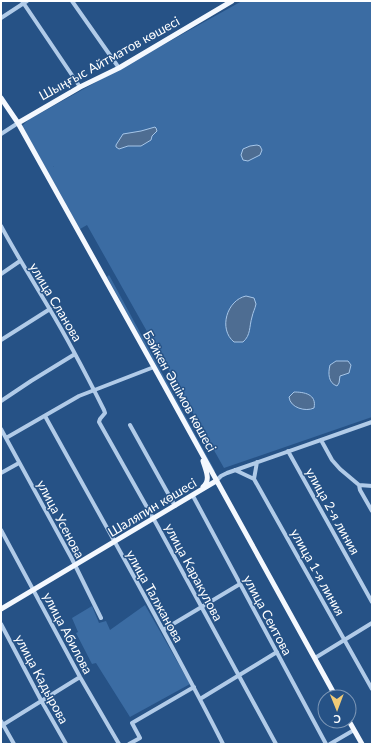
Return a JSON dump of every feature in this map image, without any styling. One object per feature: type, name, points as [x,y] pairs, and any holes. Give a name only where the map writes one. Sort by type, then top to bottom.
[{"type":"main road","name":"Шыңғыс Айтматов көшесі","points":[[18,123],[119,68],[232,1]]},
{"type":"main road","name":"Бәйкен Әшімов көшесі","points":[[1,98],[18,123],[332,689]]},
{"type":"main road","points":[[192,496],[206,484],[208,480],[201,453]]},
{"type":"main road","name":"Шаляпин көшесі","points":[[1,609],[216,481]]},
{"type":"main road","points":[[354,730],[362,744]]},
{"type":"street","points":[[72,1],[119,68]]},
{"type":"street","points":[[1,18],[24,2],[80,88]]},
{"type":"street","points":[[1,134],[18,123]]},
{"type":"street","name":"улица Сланова","points":[[1,226],[20,262],[50,309],[94,389]]},
{"type":"street","points":[[1,274],[20,262]]},
{"type":"street","points":[[1,340],[50,309]]},
{"type":"street","points":[[1,401],[75,354]]},
{"type":"street","points":[[6,438],[79,396],[154,367]]},
{"type":"street","name":"улица Каракулова","points":[[94,389],[105,413],[99,422],[154,518],[276,744]]},
{"type":"street","name":"улица Талжанова","points":[[45,416],[194,687],[223,744]]},
{"type":"street","name":"Шаляпин көшесі","points":[[216,481],[221,476],[235,470],[372,422]]},
{"type":"street","points":[[130,425],[175,506]]},
{"type":"street","name":"улица Усенова","points":[[1,429],[75,566],[101,618]]},
{"type":"street","points":[[321,440],[332,460],[359,485],[360,490],[372,511]]},
{"type":"street","name":"улица 2-я линия","points":[[288,451],[372,602]]},
{"type":"street","points":[[235,470],[254,478],[257,462]]},
{"type":"street","points":[[1,473],[19,463]]},
{"type":"street","name":"улица 1-я линия","points":[[254,478],[372,690]]},
{"type":"street","points":[[359,485],[372,486]]},
{"type":"street","name":"улица Сеитова","points":[[192,496],[326,744]]},
{"type":"street","name":"улица Абилова","points":[[1,530],[34,589],[80,678],[118,744]]},
{"type":"street","points":[[162,630],[240,584]]},
{"type":"street","name":"улица Кадырова","points":[[1,624],[66,744]]},
{"type":"street","points":[[315,658],[372,624]]},
{"type":"street","points":[[200,699],[277,652]]},
{"type":"street","points":[[14,744],[2,724],[42,702],[80,678]]},
{"type":"street","points":[[129,744],[140,738],[132,722],[194,687]]},
{"type":"street","points":[[330,744],[354,730]]},
{"type":"shaded area","points":[[242,1],[372,1],[372,417],[224,468],[87,225],[80,229],[22,126],[28,120]]},
{"type":"shaded area","points":[[155,127],[157,131],[152,136],[151,140],[141,146],[128,146],[119,149],[116,147],[123,134]]},
{"type":"shaded area","points":[[257,145],[260,146],[262,150],[260,155],[248,161],[243,160],[241,155],[243,149]]},
{"type":"shaded area","points":[[109,275],[215,471],[214,472],[107,277]]},
{"type":"shaded area","points":[[246,296],[254,298],[256,304],[249,331],[243,342],[234,342],[226,330],[227,316],[234,303]]},
{"type":"shaded area","points":[[336,361],[348,361],[351,365],[349,373],[340,376],[337,386],[330,380],[329,374],[330,365]]},
{"type":"shaded area","points":[[294,392],[306,393],[312,397],[314,400],[314,408],[307,410],[292,404],[289,397]]},
{"type":"shaded area","points":[[145,605],[190,684],[130,717],[96,663],[92,664],[76,633],[78,632],[72,618],[92,606],[99,623],[106,621],[110,630]]}]
